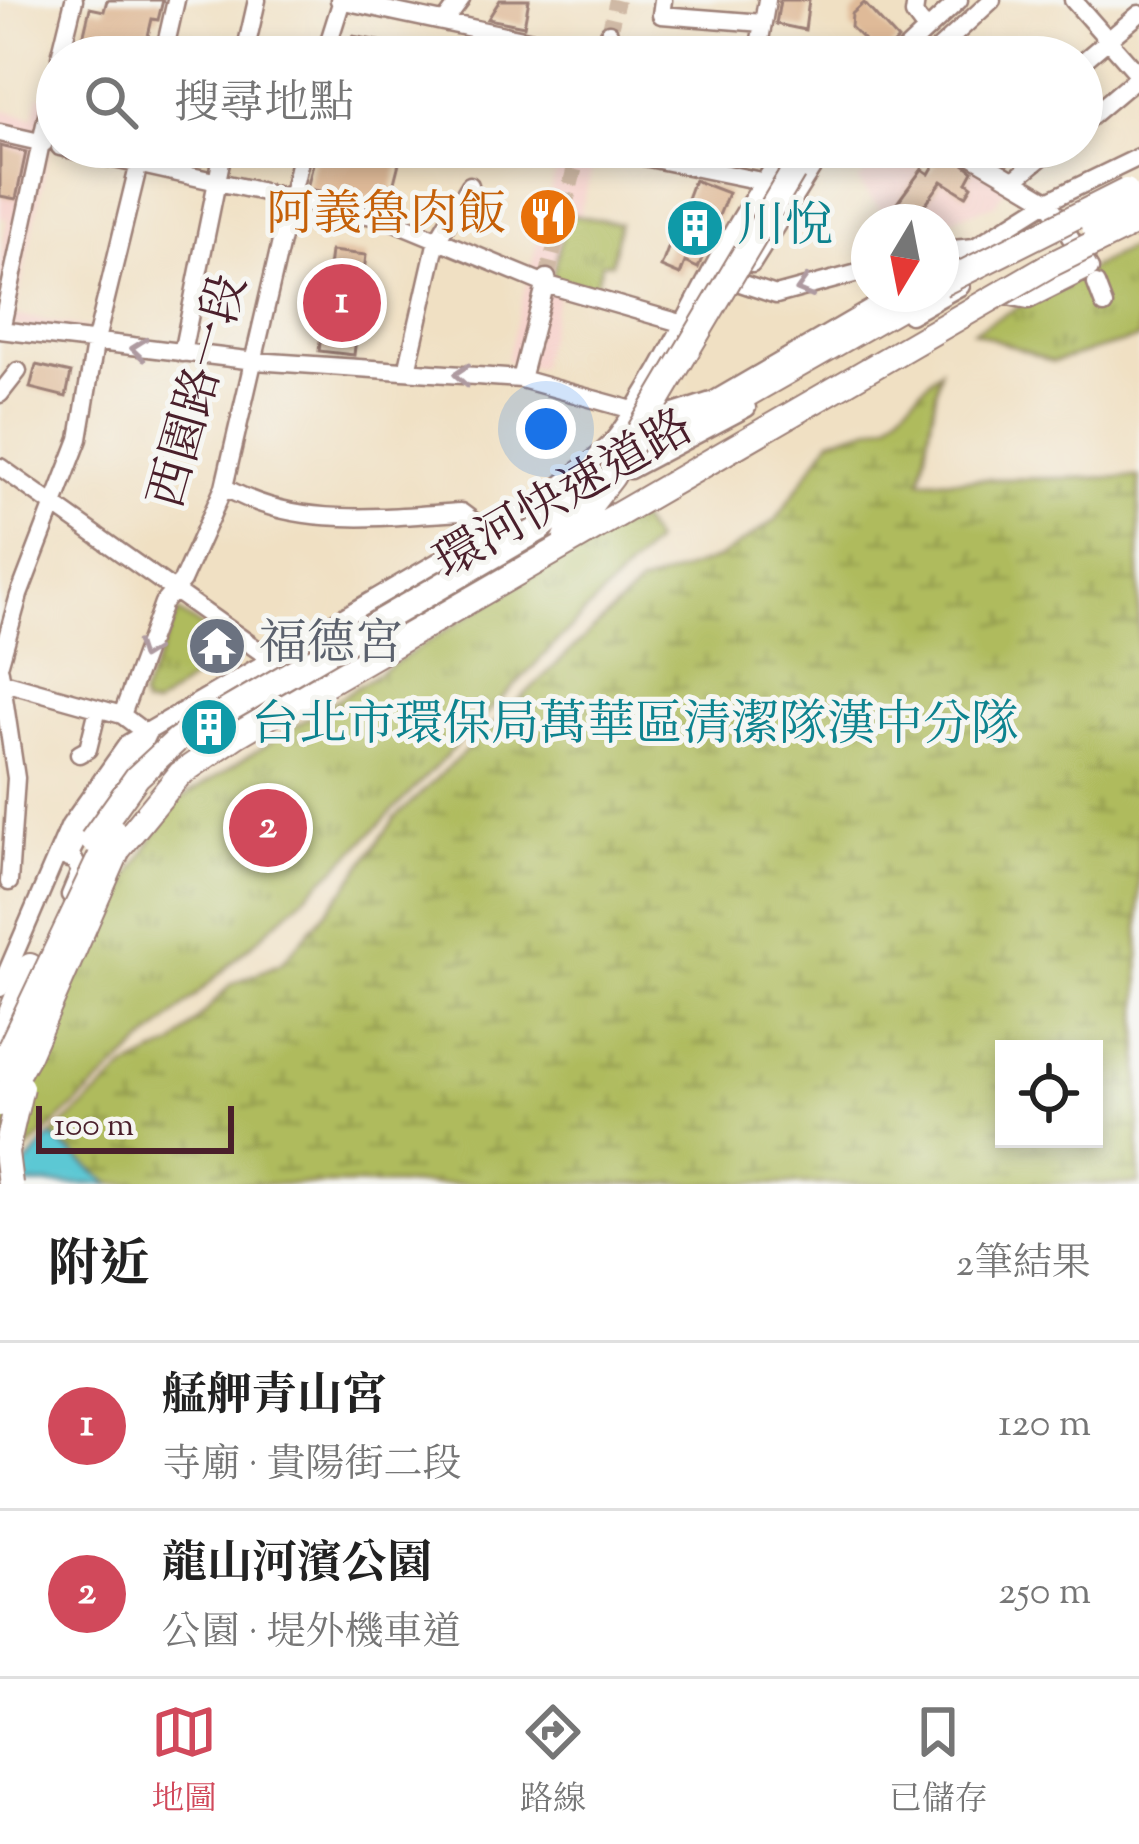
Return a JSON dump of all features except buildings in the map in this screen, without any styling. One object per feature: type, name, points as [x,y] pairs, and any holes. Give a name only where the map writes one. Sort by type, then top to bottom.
[{"type":"highway","points":[[105,886],[190,784],[527,579],[583,519],[628,459],[787,168]]},
{"type":"highway","points":[[959,275],[1139,181]]},
{"type":"highway","name":"環河快速道路","points":[[0,1069],[92,868],[113,830],[167,766],[227,722],[1139,205]]},
{"type":"highway","name":"環河快速道路","points":[[0,1102],[29,1053],[118,850],[180,774],[237,735],[1048,266],[1139,220]]},
{"type":"highway","points":[[645,414],[683,422],[776,378],[891,312]]},
{"type":"highway","points":[[0,1019],[103,820],[137,777],[178,739],[538,529],[628,459]]},
{"type":"highway","points":[[0,1040],[30,966]]},
{"type":"highway","points":[[10,1184],[6,1152],[10,1115],[29,1053]]},
{"type":"street","points":[[65,36],[74,0]]},
{"type":"street","points":[[168,36],[176,0]]},
{"type":"street","points":[[249,36],[257,0]]},
{"type":"street","points":[[330,36],[341,0],[514,36]]},
{"type":"street","points":[[446,20],[461,0]]},
{"type":"street","points":[[663,0],[661,15],[763,22]]},
{"type":"street","points":[[761,36],[767,0]]},
{"type":"street","points":[[916,0],[914,14],[926,30]]},
{"type":"street","points":[[920,36],[959,0]]},
{"type":"street","points":[[953,36],[992,0]]},
{"type":"street","points":[[1073,0],[1139,75],[1103,106]]},
{"type":"street","points":[[1103,43],[1139,14]]},
{"type":"street","points":[[0,133],[36,142]]},
{"type":"street","points":[[36,152],[0,330],[255,361],[521,379],[645,414],[714,400],[865,312]]},
{"type":"street","points":[[959,257],[1048,201],[1139,157]]},
{"type":"street","points":[[138,168],[95,344],[79,440],[19,595],[1,674],[16,778],[5,881],[47,884],[64,870],[88,818],[139,754],[147,734]]},
{"type":"street","points":[[176,168],[216,182],[390,220],[546,281],[684,324]]},
{"type":"street","points":[[182,353],[219,168]]},
{"type":"street","name":"西園路一段","points":[[122,715],[163,603],[174,590],[224,487],[298,168]]},
{"type":"street","points":[[698,168],[761,181]]},
{"type":"street","points":[[628,459],[684,324],[761,181],[780,168]]},
{"type":"street","points":[[0,988],[70,825],[128,743],[167,716],[550,496],[600,456],[645,414],[740,283],[808,168]]},
{"type":"street","points":[[999,168],[1048,201],[1082,254]]},
{"type":"street","points":[[1014,181],[1029,168]]},
{"type":"street","points":[[550,496],[570,495],[628,459],[658,459],[1065,224],[1093,196],[1139,181]]},
{"type":"street","points":[[406,371],[437,240],[470,185]]},
{"type":"street","points":[[1065,224],[1107,221],[1139,205]]},
{"type":"street","points":[[0,1124],[130,853],[171,800],[243,744],[573,547],[1082,254],[1139,230]]},
{"type":"street","points":[[959,248],[976,247]]},
{"type":"street","points":[[740,283],[776,296],[851,275]]},
{"type":"street","points":[[521,379],[546,281]]},
{"type":"street","points":[[1096,284],[1104,305]]},
{"type":"street","points":[[0,394],[18,371]]},
{"type":"street","points":[[0,467],[268,657]]},
{"type":"street","points":[[224,487],[278,511],[379,520],[461,512],[488,532]]},
{"type":"street","points":[[0,1102],[123,846],[182,776],[362,663],[573,547]]},
{"type":"street","points":[[1,674],[122,715],[147,734]]},
{"type":"street","points":[[80,754],[88,749],[98,709]]},
{"type":"street","points":[[0,1052],[80,871],[70,853]]},
{"type":"shaded area","points":[[36,108],[36,168],[46,168],[15,315],[89,329],[86,336],[0,324],[0,261],[7,219],[0,217],[0,109],[34,117]]},
{"type":"shaded area","points":[[557,168],[592,168],[539,368],[506,361]]},
{"type":"shaded area","points":[[872,168],[917,168],[929,173],[932,168],[979,168],[1007,185],[995,205],[959,216],[959,204],[875,204],[858,181]]},
{"type":"green space","points":[[567,214],[619,223],[612,263],[602,263],[595,290],[551,282]]},
{"type":"green space","points":[[1139,243],[1139,338],[1053,362],[973,331]]},
{"type":"green space","points":[[940,370],[921,480],[1139,477],[1139,1184],[110,1184],[51,1136],[127,1068],[174,1045],[231,984],[282,963],[345,889],[395,818],[640,585],[719,558],[776,520],[831,439],[889,422]]},
{"type":"green space","points":[[633,511],[654,542],[351,854],[0,1174],[0,1095],[33,1029],[175,803]]},
{"type":"green space","points":[[178,612],[208,631],[200,643],[210,665],[155,707],[144,706],[141,698]]},
{"type":"water","points":[[51,1136],[110,1184],[8,1184]]},
{"type":"tunnel","points":[[609,33],[617,0]]},
{"type":"tunnel","points":[[547,278],[575,168]]},
{"type":"place","name":"阿義魯肉飯","points":[[548,217]]},
{"type":"place","name":"川悅","points":[[695,228]]},
{"type":"place","name":"艋舺青山宮","points":[[342,303]]},
{"type":"place","name":"福德宮","points":[[217,646]]},
{"type":"place","name":"台北市環保局萬華區清潔隊漢中分隊","points":[[209,727]]},
{"type":"place","name":"龍山河濱公園","points":[[268,828]]}]
